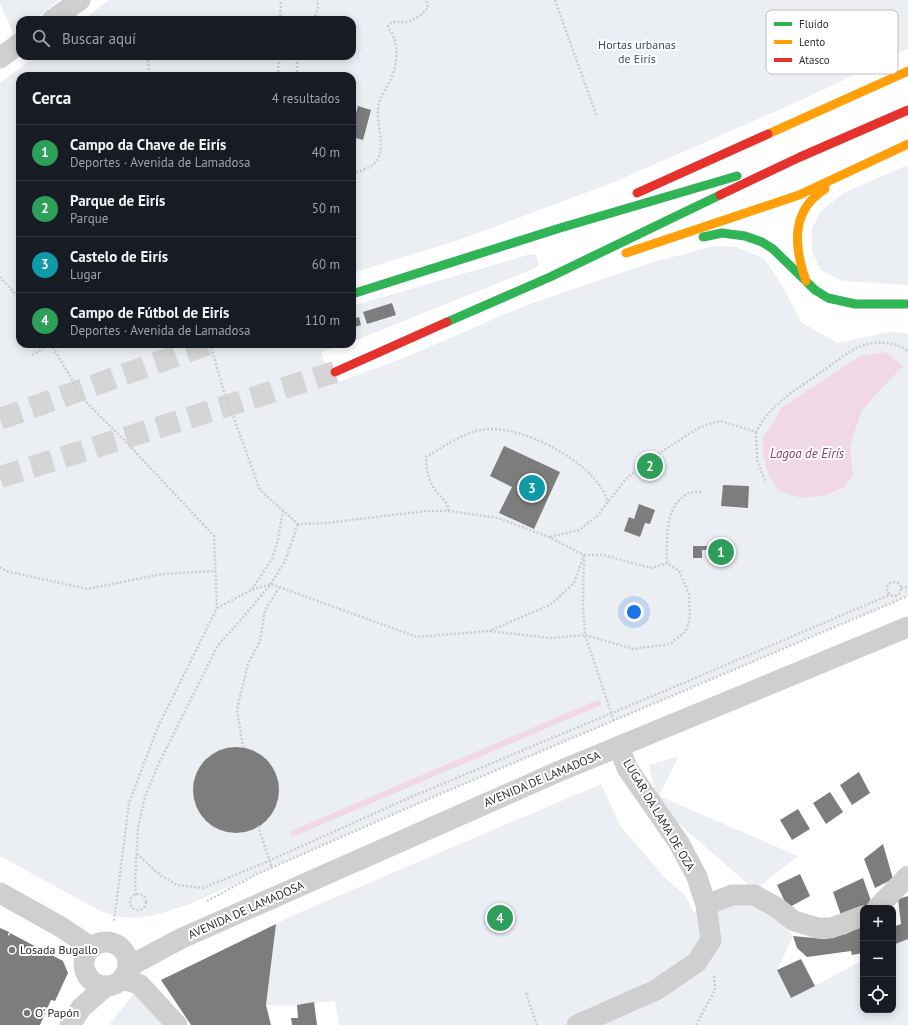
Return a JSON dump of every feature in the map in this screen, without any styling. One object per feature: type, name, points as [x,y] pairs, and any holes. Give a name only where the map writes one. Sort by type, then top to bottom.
[{"type":"main road","points":[[560,228],[908,71]]},
{"type":"main road","points":[[335,372],[550,277],[800,157],[908,110]]},
{"type":"main road","points":[[550,277],[799,195],[908,145]]},
{"type":"main road","points":[[806,282],[796,249],[796,236],[799,221],[810,200],[821,191],[886,160],[908,145]]},
{"type":"main road","points":[[356,293],[560,228],[800,157]]},
{"type":"main road","points":[[614,257],[722,233],[745,236],[762,242],[773,249],[806,282],[828,298],[855,304],[908,304]]},
{"type":"street","points":[[58,16],[80,0]]},
{"type":"street","points":[[0,58],[16,46]]},
{"type":"street","name":"AVENIDA DE LAMADOSA","points":[[76,1017],[119,970],[180,939],[554,773],[908,627]]},
{"type":"street","name":"LUGAR DA LAMA DE OZA","points":[[619,746],[627,768],[679,843],[697,877],[706,905],[711,940]]},
{"type":"street","points":[[880,905],[908,876]]},
{"type":"street","points":[[0,893],[61,927],[88,960],[92,982],[98,985],[119,970]]},
{"type":"street","points":[[706,905],[732,895],[754,895],[794,921],[818,928],[831,928],[860,917]]},
{"type":"street","points":[[577,1025],[656,990],[697,962],[711,940]]},
{"type":"street","points":[[76,1017],[88,960],[104,942],[110,942],[119,970],[139,984],[177,1025]]},
{"type":"path","points":[[280,16],[281,0]]},
{"type":"path","points":[[316,16],[320,7],[317,0]]},
{"type":"path","points":[[356,172],[370,167],[377,161],[380,152],[382,143],[378,110],[381,96],[390,81],[396,64],[394,38],[388,27],[389,24],[392,22],[408,22],[423,13],[428,7],[426,0]]},
{"type":"path","points":[[555,0],[597,117]]},
{"type":"path","points":[[148,60],[149,72]]},
{"type":"path","points":[[278,72],[279,60]]},
{"type":"path","points":[[297,72],[298,60]]},
{"type":"path","points":[[0,277],[16,295]]},
{"type":"path","points":[[766,483],[757,460],[756,432],[768,414],[788,396],[842,357],[867,344],[891,344],[906,349],[908,352]]},
{"type":"path","points":[[32,354],[43,348]]},
{"type":"path","points":[[52,348],[84,400],[127,443],[214,536],[218,608],[157,729],[129,803],[114,921]]},
{"type":"path","points":[[211,348],[223,388],[260,490],[298,524],[326,523],[426,511],[449,511],[498,518],[549,537],[584,555],[603,555],[652,568],[667,563]]},
{"type":"path","points":[[549,537],[580,530],[597,516],[626,479],[652,458],[698,428],[721,421],[756,432]]},
{"type":"path","points":[[449,511],[448,504],[434,488],[426,469],[426,457],[453,441],[480,430],[504,429],[528,435],[556,449],[583,467],[600,486],[608,503]]},
{"type":"path","points":[[667,563],[667,530],[674,505],[688,493],[702,492]]},
{"type":"path","points":[[251,590],[272,559],[278,539],[283,511]]},
{"type":"path","points":[[136,895],[135,882],[138,828],[144,796],[218,645],[271,584],[285,561],[298,524]]},
{"type":"path","points":[[489,632],[550,605],[574,583],[584,555]]},
{"type":"path","points":[[584,555],[583,605],[585,635],[614,721]]},
{"type":"path","points":[[218,608],[251,590],[271,584],[417,637],[489,632],[550,638],[585,635],[633,649],[670,644],[686,630],[690,617],[689,594],[679,571],[667,563]]},
{"type":"path","points":[[0,567],[6,571],[87,589],[162,574],[216,571]]},
{"type":"path","points":[[889,595],[886,588],[890,582],[897,582],[901,588]]},
{"type":"path","points":[[901,588],[908,587]]},
{"type":"path","points":[[243,748],[237,710],[248,664],[260,640],[265,610],[279,588]]},
{"type":"path","points":[[137,854],[160,876],[177,885],[203,888],[270,861],[411,797],[889,595],[894,596],[899,594],[901,588]]},
{"type":"path","points":[[207,901],[255,875],[433,797],[908,596]]},
{"type":"path","points":[[258,826],[272,868]]},
{"type":"path","points":[[136,895],[143,896],[146,900],[146,905],[141,910],[133,908],[130,904],[132,898],[136,895]]},
{"type":"path","points":[[696,1025],[715,990],[711,940]]},
{"type":"path","points":[[526,993],[537,1025]]},
{"type":"green space","points":[[0,0],[59,0],[39,16],[16,16],[16,34],[14,35],[0,4]]},
{"type":"green space","name":"Hortas urbanas de Eirís","points":[[109,0],[908,0],[908,48],[898,53],[898,10],[766,10],[766,74],[856,74],[797,102],[612,183],[456,241],[356,272],[356,72],[16,72],[16,348],[334,348],[321,352],[333,384],[406,357],[524,306],[650,263],[714,246],[736,247],[765,259],[785,291],[801,322],[837,343],[890,332],[908,333],[908,596],[426,800],[187,905],[155,915],[137,918],[122,917],[102,912],[0,856],[0,83],[31,60],[356,60],[356,16],[88,16]]},
{"type":"green space","points":[[908,165],[908,285],[842,281],[821,270],[812,252],[812,228],[821,211],[845,192]]},
{"type":"green space","points":[[531,254],[536,255],[539,265],[533,269],[356,340],[356,305]]},
{"type":"green space","points":[[679,756],[659,796],[798,856],[755,890],[672,818],[656,797],[649,765]]},
{"type":"green space","points":[[601,784],[621,827],[665,878],[685,895],[694,913],[743,902],[766,908],[793,936],[777,970],[791,998],[860,962],[860,1013],[896,1013],[896,944],[908,939],[908,1025],[339,1025],[335,1001],[297,1005],[266,1005],[276,924],[289,917]]},
{"type":"green space","points":[[134,993],[165,1025],[109,1025]]},
{"type":"water","name":"Lagoa de Eirís","points":[[885,352],[903,366],[861,412],[850,446],[853,476],[844,487],[826,495],[801,498],[780,491],[769,477],[763,454],[763,437],[774,422],[781,408],[860,356]]},
{"type":"building","points":[[358,106],[371,110],[363,140],[356,138],[356,113]]},
{"type":"building","points":[[392,303],[396,315],[367,324],[363,312]]},
{"type":"building","points":[[359,317],[361,325],[356,327],[356,318]]},
{"type":"building","points":[[504,446],[560,472],[534,529],[499,513],[512,487],[490,476]]},
{"type":"building","points":[[723,485],[749,486],[748,508],[721,506]]},
{"type":"building","points":[[639,504],[655,510],[650,524],[645,523],[640,537],[624,531],[629,517],[634,519]]},
{"type":"building","points":[[693,546],[720,546],[720,550],[702,550],[702,558],[693,558]]},
{"type":"building","points":[[236,747],[252,751],[266,760],[275,774],[279,790],[275,806],[266,820],[252,829],[236,833],[220,829],[206,820],[197,806],[193,790],[197,774],[206,760],[220,751]]},
{"type":"building","points":[[859,772],[870,793],[852,805],[840,785]]},
{"type":"building","points":[[830,792],[843,812],[826,824],[813,803]]},
{"type":"building","points":[[798,809],[810,829],[792,840],[780,820]]},
{"type":"building","points":[[883,844],[893,879],[875,888],[864,859]]},
{"type":"building","points":[[800,874],[810,896],[788,908],[777,885]]},
{"type":"building","points":[[863,878],[872,904],[860,905],[860,910],[842,918],[833,892]]},
{"type":"building","points":[[908,896],[908,939],[896,944],[896,926],[901,924],[898,899]]},
{"type":"building","points":[[276,924],[266,1005],[271,1025],[191,1025],[161,980]]},
{"type":"building","points":[[860,927],[860,954],[852,955],[851,951],[807,957],[797,948],[793,936],[825,939],[846,934]]},
{"type":"building","points":[[0,928],[9,932],[9,936],[10,933],[63,961],[68,973],[55,1001],[51,1000],[40,1025],[0,1025]]},
{"type":"building","points":[[801,959],[815,986],[791,998],[777,970]]},
{"type":"building","points":[[314,1002],[317,1025],[292,1025],[291,1018],[298,1018],[297,1005]]},
{"type":"waterway","points":[[294,833],[598,703]]},
{"type":"tunnel","points":[[0,419],[198,348]]},
{"type":"tunnel","points":[[0,477],[335,372]]},
{"type":"traffic: fast","points":[[356,293],[560,228],[737,176]]},
{"type":"traffic: fast","points":[[447,322],[550,277],[720,195]]},
{"type":"traffic: fast","points":[[703,237],[722,233],[745,236],[762,242],[773,249],[815,290],[828,298],[855,304],[908,304]]},
{"type":"traffic: slow","points":[[768,134],[908,71]]},
{"type":"traffic: slow","points":[[626,253],[799,195],[908,144]]},
{"type":"traffic: slow","points":[[806,281],[799,255],[798,230],[800,219],[814,198],[825,189]]},
{"type":"traffic: jam","points":[[720,195],[800,157],[908,110]]},
{"type":"traffic: jam","points":[[637,193],[768,134]]},
{"type":"traffic: jam","points":[[335,372],[447,322]]},
{"type":"place","name":"Parque de Eirís","points":[[650,466]]},
{"type":"place","name":"Castelo de Eirís","points":[[532,488]]},
{"type":"place","name":"Campo da Chave de Eirís","points":[[721,552]]},
{"type":"place","name":"Campo de Fútbol de Eirís","points":[[500,918]]},
{"type":"place","name":"Losada Bugallo","points":[[12,950]]},
{"type":"place","name":"O' Papón","points":[[27,1013]]}]
